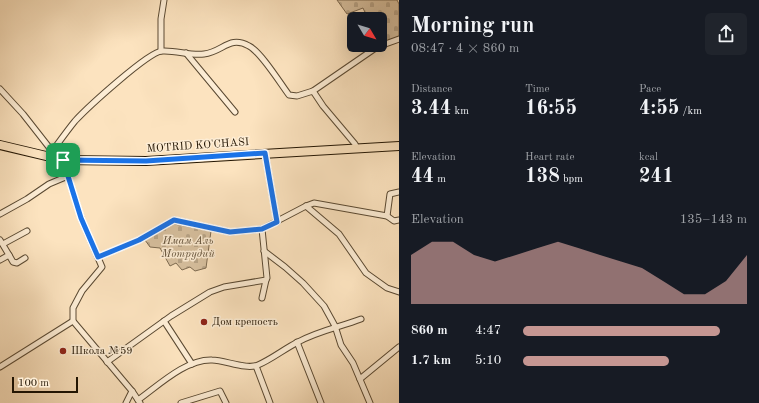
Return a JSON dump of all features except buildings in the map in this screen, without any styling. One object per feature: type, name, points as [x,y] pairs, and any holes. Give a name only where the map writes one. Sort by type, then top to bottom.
[{"type":"main road","name":"MOTRID KO'CHASI","points":[[0,145],[50,154],[63,160],[146,161],[399,146]]},
{"type":"street","points":[[161,51],[161,19],[164,0]]},
{"type":"street","points":[[0,89],[23,114],[50,154],[76,120],[94,101],[142,61],[161,51],[203,55],[231,42],[237,42],[250,46],[257,52],[289,95],[297,96],[313,91],[377,47],[399,39]]},
{"type":"street","points":[[186,53],[236,112]]},
{"type":"street","points":[[313,91],[323,106],[355,144],[357,149]]},
{"type":"street","points":[[265,153],[277,222]]},
{"type":"street","points":[[63,160],[81,218],[102,267],[82,292],[73,308],[73,321],[139,401],[184,368],[198,361],[223,360],[239,365],[256,366],[297,342],[315,334],[361,320]]},
{"type":"street","points":[[0,214],[27,199],[49,184],[68,176]]},
{"type":"street","points":[[387,216],[390,194],[399,192]]},
{"type":"street","points":[[98,257],[139,240],[174,220],[230,232],[262,229],[314,203],[387,216],[394,221],[399,220]]},
{"type":"street","points":[[306,206],[339,234],[366,273],[387,288],[399,292]]},
{"type":"street","points":[[262,229],[267,278],[262,298]]},
{"type":"street","points":[[25,258],[17,263],[13,262],[1,242],[27,231]]},
{"type":"street","points":[[264,251],[303,283],[331,316],[341,345],[353,363],[370,403]]},
{"type":"street","points":[[0,260],[8,255]]},
{"type":"street","points":[[107,362],[164,321],[209,293],[218,289],[266,280]]},
{"type":"street","points":[[0,367],[73,321]]},
{"type":"street","points":[[164,321],[192,364]]},
{"type":"street","points":[[297,342],[321,403]]},
{"type":"street","points":[[360,380],[399,346]]},
{"type":"street","points":[[256,366],[270,403]]},
{"type":"street","points":[[181,403],[207,395],[217,390],[220,390],[226,403]]},
{"type":"street","points":[[126,403],[132,391]]},
{"type":"green space","points":[[337,0],[397,0],[399,4],[399,37],[387,41],[387,12],[365,12],[363,8],[352,12],[347,12],[347,14]]},
{"type":"green space","name":"Имам Аль Мотрудий","points":[[174,224],[211,231],[206,268],[195,271],[190,267],[182,270],[176,263],[170,266],[160,248],[150,247],[145,240]]},
{"type":"place","name":"Дом крепость","points":[[204,322]]},
{"type":"place","name":"Школа №59","points":[[63,351]]},
{"type":"route","points":[[265,153],[277,222],[262,229],[230,232],[181,220],[174,220],[139,240],[98,257],[81,218],[63,160],[146,161],[265,153]]}]
